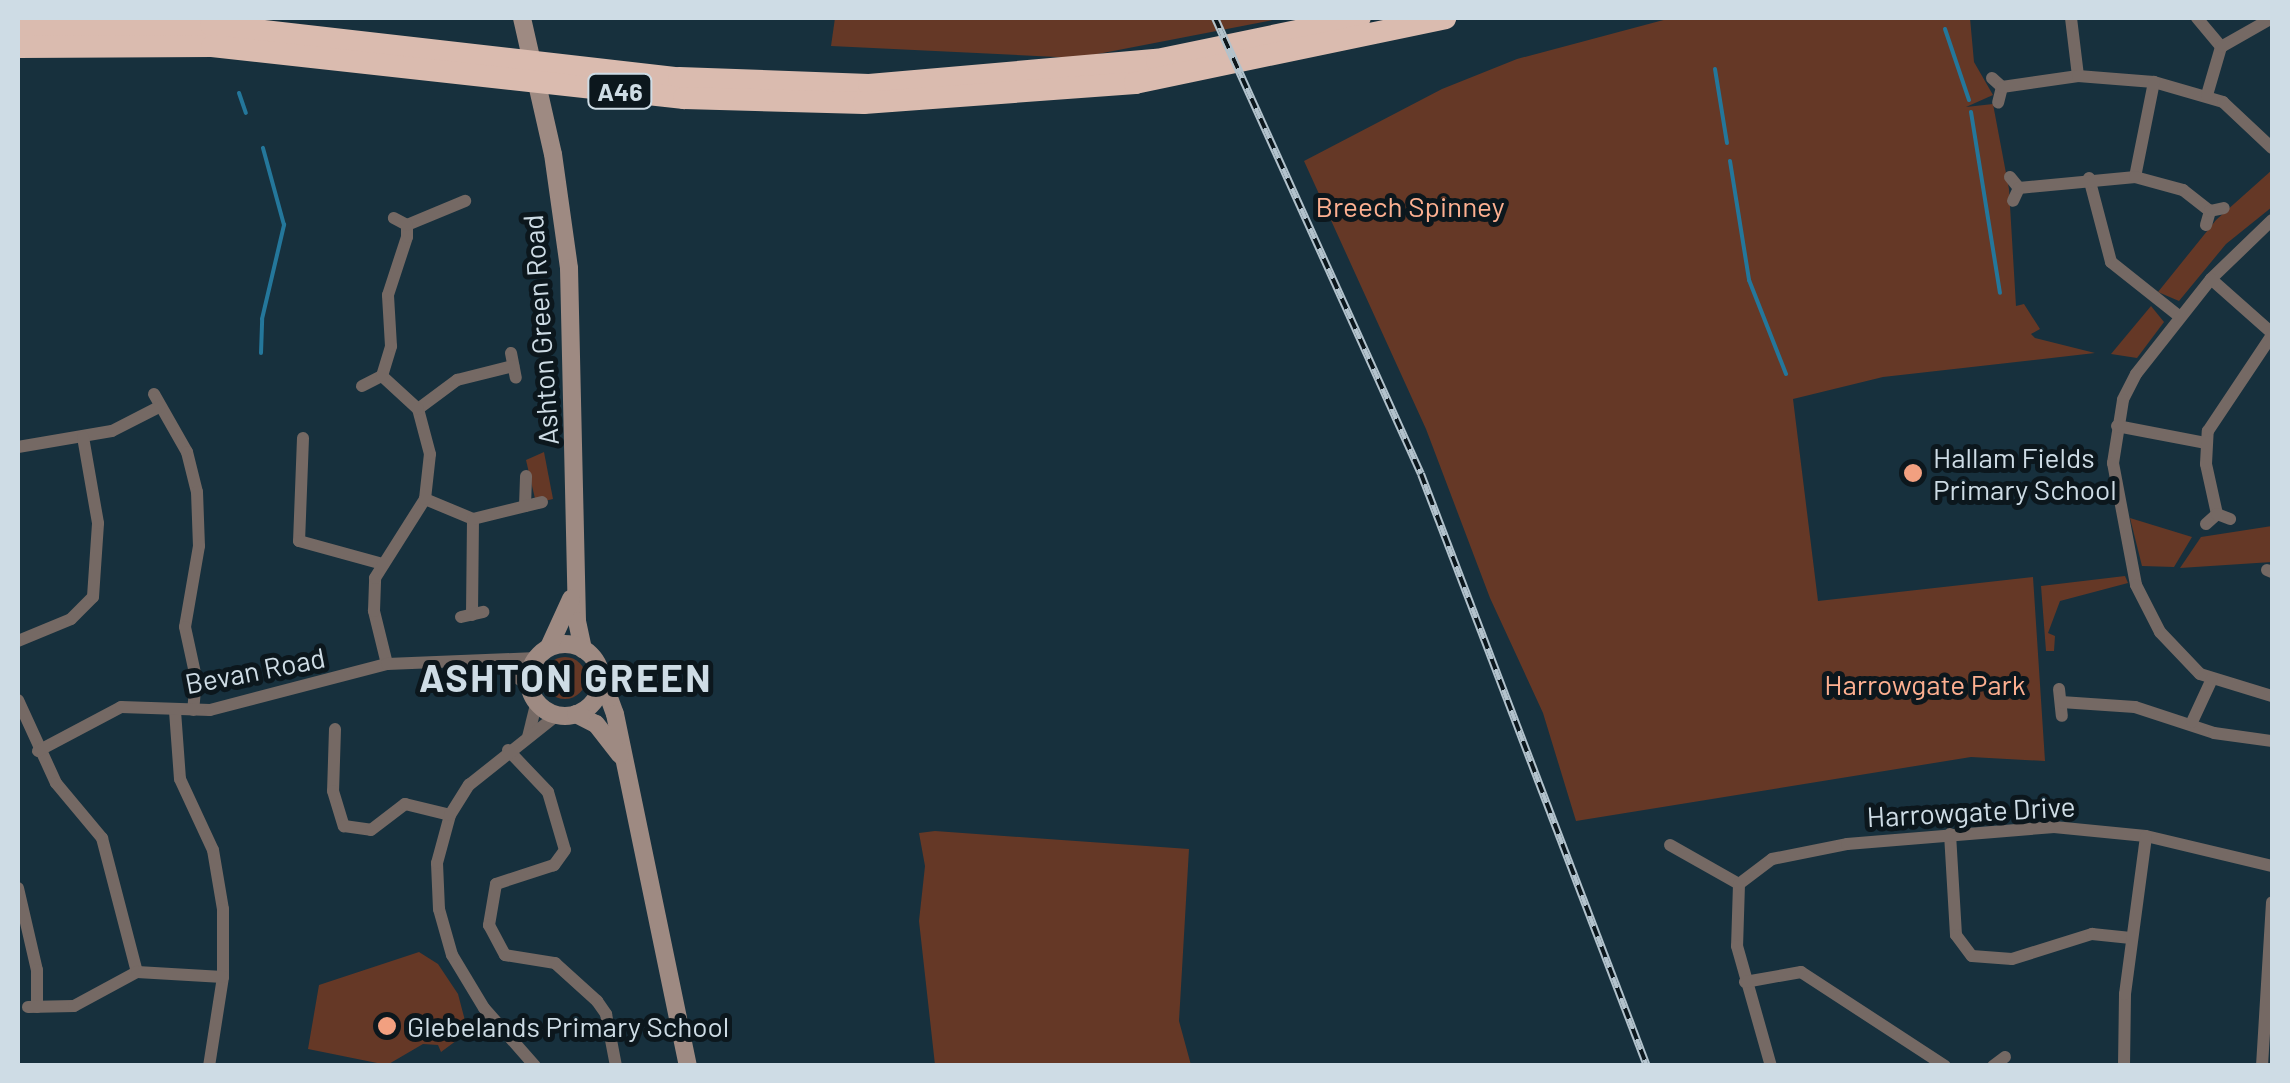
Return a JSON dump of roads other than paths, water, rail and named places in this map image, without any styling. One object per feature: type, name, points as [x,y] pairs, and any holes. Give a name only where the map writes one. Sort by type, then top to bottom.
[{"type":"highway","name":"A46","points":[[1245,54],[1360,18]]},
{"type":"highway","name":"A46","points":[[18,47],[278,50],[561,86],[776,102],[990,98],[1445,18]]},
{"type":"highway","name":"A46","points":[[18,26],[248,28],[679,78],[869,85],[1218,59]]},
{"type":"street","points":[[2070,18],[2078,76]]},
{"type":"street","points":[[2197,18],[2221,47]]},
{"type":"street","points":[[2206,95],[2221,47],[2272,18]]},
{"type":"street","name":"Ashton Green Road","points":[[522,19],[554,154],[572,312],[576,584],[583,649],[601,676],[623,759],[688,1066]]},
{"type":"street","points":[[1998,104],[1997,83],[2078,76],[2154,82],[2206,95],[2240,113],[2272,148]]},
{"type":"street","points":[[2135,177],[2154,82]]},
{"type":"street","points":[[2014,189],[2089,178],[2135,177],[2182,190],[2217,210],[2206,226]]},
{"type":"street","points":[[2089,178],[2111,262],[2179,316]]},
{"type":"street","points":[[394,218],[408,225],[465,201]]},
{"type":"street","points":[[2272,220],[2211,278],[2130,382],[2117,426],[2113,480],[2134,572],[2160,632],[2188,665],[2212,680],[2272,694]]},
{"type":"street","points":[[362,386],[382,376],[391,346],[388,295],[408,225]]},
{"type":"street","points":[[2211,278],[2272,334],[2219,407],[2206,443],[2218,519]]},
{"type":"street","points":[[418,410],[456,380],[514,366]]},
{"type":"street","points":[[382,376],[418,410],[430,454],[426,499],[379,564],[374,612],[387,664]]},
{"type":"street","points":[[18,447],[131,426],[156,400],[187,452],[197,492],[199,546],[185,627],[196,678],[193,710]]},
{"type":"street","points":[[2117,426],[2206,443]]},
{"type":"street","points":[[18,641],[71,619],[93,596],[98,523],[83,437]]},
{"type":"street","points":[[303,438],[308,484],[298,548],[379,564]]},
{"type":"street","points":[[525,506],[526,476]]},
{"type":"street","points":[[426,499],[473,519],[542,502]]},
{"type":"street","points":[[472,615],[473,519]]},
{"type":"street","name":"Ashton Green Road","points":[[533,694],[543,653],[576,584]]},
{"type":"street","points":[[543,653],[583,649]]},
{"type":"street","name":"Bevan Road","points":[[38,751],[121,708],[193,710],[286,695],[387,664],[490,660],[543,653]]},
{"type":"street","points":[[490,660],[557,715]]},
{"type":"street","points":[[534,1065],[473,992],[445,937],[437,863],[450,816],[469,784],[557,715],[576,714],[598,696],[601,676]]},
{"type":"street","points":[[2192,722],[2212,680]]},
{"type":"street","points":[[528,737],[533,694]]},
{"type":"street","points":[[18,700],[38,751],[102,838],[137,972]]},
{"type":"street","points":[[2061,703],[2136,707],[2192,722],[2214,733],[2272,741]]},
{"type":"street","points":[[175,711],[180,779],[219,876],[223,977],[210,1066]]},
{"type":"street","name":"Ashton Green Road","points":[[576,714],[596,724],[623,759]]},
{"type":"street","points":[[335,729],[325,771],[338,819],[350,830],[371,830],[406,804],[450,816]]},
{"type":"street","points":[[508,750],[548,792],[569,858],[507,876],[496,884],[486,911],[505,955],[547,953],[606,1014],[616,1066]]},
{"type":"street","name":"Harrowgate Drive","points":[[1739,884],[1772,859],[1950,834],[2054,827],[2146,836],[2272,866]]},
{"type":"street","points":[[1950,834],[1956,935],[1972,956],[2012,958],[2078,936],[2131,938]]},
{"type":"street","points":[[2124,1066],[2131,938],[2146,836]]},
{"type":"street","points":[[1668,844],[1739,884],[1737,946],[1771,1066]]},
{"type":"street","points":[[18,888],[36,970],[32,1007],[74,1006],[137,972],[223,977]]},
{"type":"street","points":[[2262,1066],[2272,902]]},
{"type":"street","points":[[1745,982],[1801,972],[1945,1066]]},
{"type":"waterway","points":[[1945,29],[1969,100]]},
{"type":"waterway","points":[[1715,69],[1727,143]]},
{"type":"waterway","points":[[239,93],[246,113]]},
{"type":"waterway","points":[[1971,112],[2000,293]]},
{"type":"waterway","points":[[261,353],[262,319],[284,225],[263,148]]},
{"type":"waterway","points":[[1730,161],[1749,280],[1786,374]]},
{"type":"railway","points":[[1215,18],[1421,474],[1647,1066]]},
{"type":"place","name":"Hallam Fields Primary School","points":[[1913,473]]},
{"type":"place","name":"Glebelands Primary School","points":[[387,1026]]},
{"type":"district","name":"ASHTON GREEN","points":[[566,678]]},
{"type":"park label","name":"Breech Spinney","points":[[1410,206]]},
{"type":"park label","name":"Harrowgate Park","points":[[1925,684]]}]
